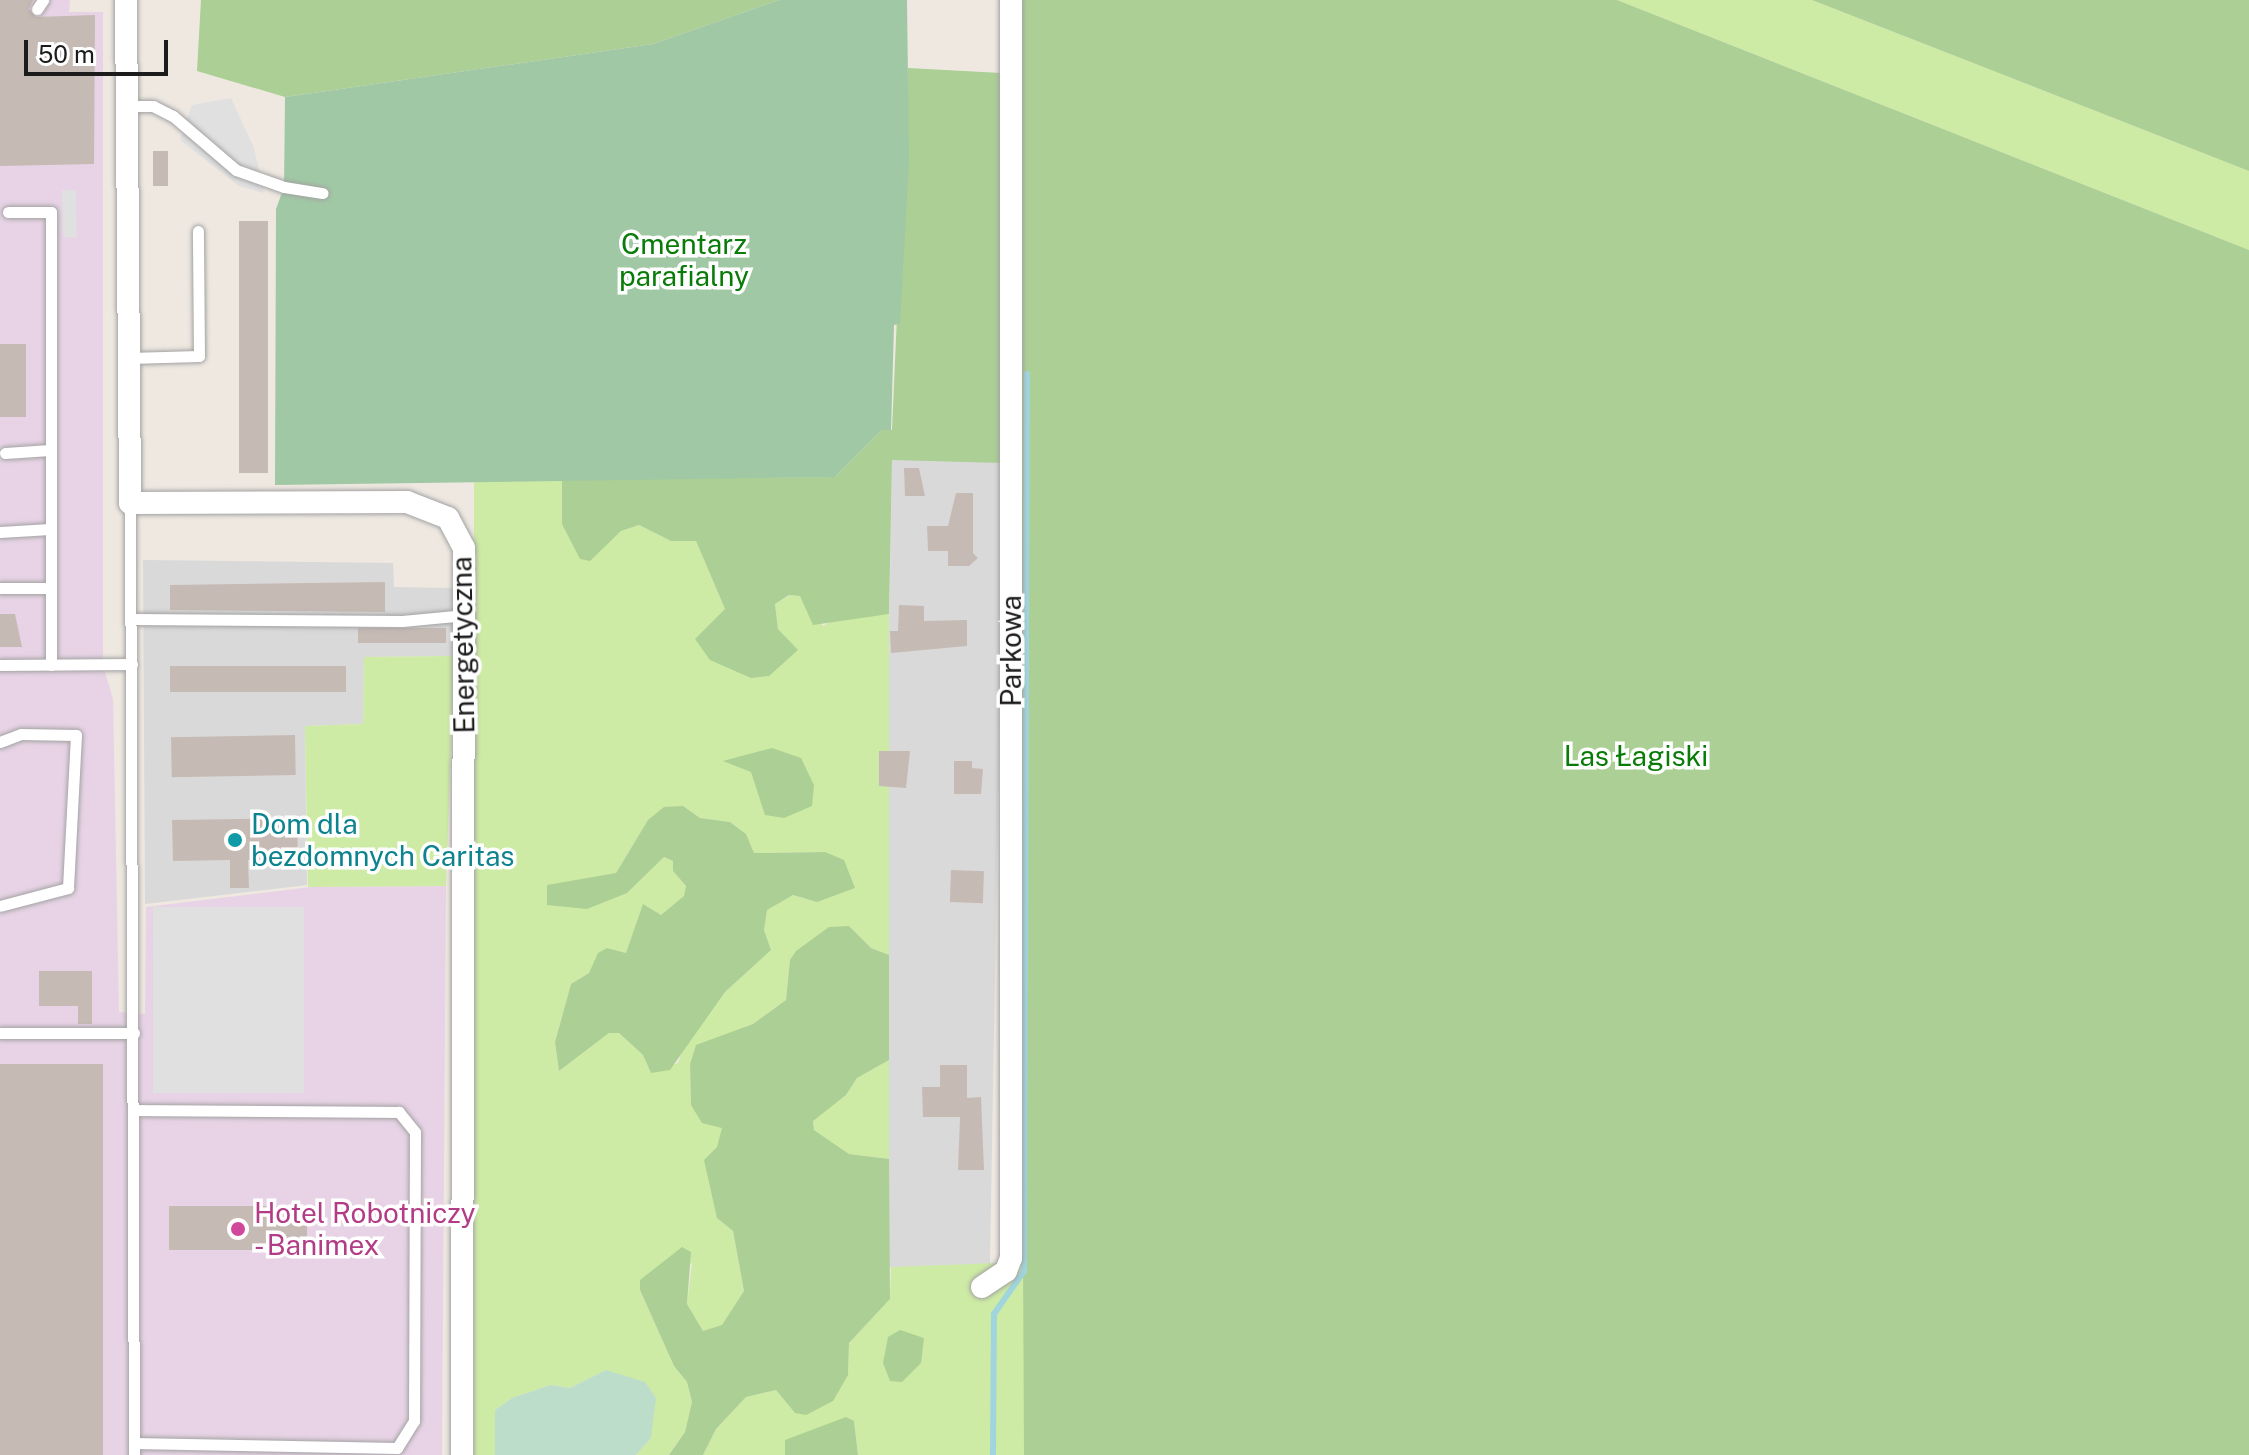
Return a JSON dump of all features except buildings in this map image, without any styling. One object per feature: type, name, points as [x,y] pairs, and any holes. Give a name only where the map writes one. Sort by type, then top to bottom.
[{"type":"street","points":[[126,0],[130,503]]},
{"type":"street","name":"Parkowa","points":[[982,1287],[1006,1271],[1011,1258],[1011,0]]},
{"type":"street","name":"Energetyczna","points":[[130,503],[407,502],[431,507],[448,518],[464,548],[462,1455]]},
{"type":"lane","points":[[127,106],[153,106],[173,116],[236,170],[284,187],[323,193]]},
{"type":"lane","points":[[8,212],[51,212],[51,665]]},
{"type":"lane","points":[[129,358],[199,356],[198,231]]},
{"type":"lane","points":[[5,453],[50,450]]},
{"type":"lane","points":[[130,503],[135,1110],[134,1449],[397,1448],[414,1421],[415,1132],[399,1112],[135,1110]]},
{"type":"lane","points":[[0,532],[50,529]]},
{"type":"lane","points":[[0,588],[50,588]]},
{"type":"lane","points":[[132,619],[402,621],[466,615]]},
{"type":"lane","points":[[0,665],[132,664]]},
{"type":"lane","points":[[0,742],[21,734],[76,735],[68,888],[0,906]]},
{"type":"lane","points":[[0,1033],[134,1033]]},
{"type":"shaded area","points":[[0,0],[70,0],[69,12],[103,12],[103,665],[113,699],[119,1012],[145,1014],[146,907],[311,887],[446,886],[442,1455],[0,1455]]},
{"type":"shaded area","points":[[231,98],[254,148],[264,193],[239,186],[180,140],[192,105]]},
{"type":"shaded area","points":[[62,190],[76,190],[77,237],[63,237]]},
{"type":"shaded area","points":[[892,459],[1004,461],[990,1269],[878,1267]]},
{"type":"shaded area","points":[[143,560],[393,563],[394,587],[453,588],[454,656],[364,657],[363,724],[305,726],[307,885],[145,904]]},
{"type":"shaded area","points":[[153,907],[304,907],[304,1093],[153,1093]]},
{"type":"green space","points":[[201,0],[779,0],[653,44],[285,97],[197,71]]},
{"type":"green space","name":"Cmentarz parafialny","points":[[779,0],[907,0],[909,160],[900,324],[894,325],[891,430],[882,430],[835,477],[275,485],[276,209],[284,187],[285,97],[653,44]]},
{"type":"green space","name":"Las Łagiski","points":[[1017,0],[1617,0],[2249,250],[2249,1455],[1024,1455]]},
{"type":"green space","points":[[1617,0],[1812,0],[2249,171],[2249,250]]},
{"type":"green space","points":[[1812,0],[2249,0],[2249,171]]},
{"type":"green space","points":[[908,68],[1001,73],[1002,463],[892,460],[889,614],[813,625],[800,596],[789,595],[775,604],[778,629],[798,650],[769,676],[751,678],[710,660],[695,639],[725,609],[696,541],[671,541],[639,525],[621,531],[590,561],[580,559],[562,524],[562,479],[835,477],[882,430],[892,430]]},
{"type":"green space","points":[[562,479],[562,524],[590,560],[621,531],[639,525],[671,541],[696,541],[725,609],[798,651],[778,629],[775,604],[790,595],[800,596],[823,626],[836,618],[889,614],[889,955],[871,948],[849,926],[790,960],[786,1000],[753,1024],[696,1046],[690,1064],[691,1105],[722,1127],[717,1218],[733,1231],[744,1291],[722,1326],[703,1331],[687,1304],[692,1263],[640,1280],[640,1290],[674,1366],[687,1382],[692,1402],[685,1432],[669,1455],[636,1455],[651,1438],[606,1370],[570,1388],[551,1385],[512,1398],[495,1410],[495,1455],[474,1455],[474,482]],"holes":[[[683,806],[700,818],[730,822],[746,834],[754,853],[825,852],[817,902],[793,895],[766,910],[764,930],[771,950],[725,992],[686,1041],[678,1063],[651,1073],[643,1055],[619,1033],[609,1033],[559,1071],[555,1042],[571,984],[589,973],[607,948],[626,953],[644,905],[661,915],[685,896],[686,886],[673,871],[673,861],[664,857],[627,893],[616,873],[648,820]]]},
{"type":"green space","points":[[454,656],[446,886],[308,887],[305,726],[363,724],[364,657]]},
{"type":"green space","points":[[772,748],[801,758],[814,785],[812,806],[784,818],[765,815],[751,772],[723,761]]},
{"type":"green space","points":[[683,806],[700,818],[730,822],[746,834],[754,853],[825,852],[844,860],[855,888],[817,902],[793,895],[767,910],[764,930],[771,950],[725,992],[670,1070],[651,1073],[643,1055],[619,1033],[609,1033],[559,1071],[555,1042],[571,984],[589,973],[598,953],[607,948],[626,953],[643,904],[661,915],[684,896],[686,886],[673,871],[673,861],[664,857],[627,893],[587,909],[547,905],[547,885],[616,873],[648,820],[664,807]]},
{"type":"green space","points":[[849,926],[871,948],[889,955],[889,1060],[857,1078],[846,1095],[813,1121],[814,1130],[849,1154],[889,1159],[890,1299],[849,1343],[848,1375],[833,1401],[806,1415],[795,1413],[776,1390],[746,1397],[716,1429],[703,1455],[669,1455],[685,1432],[692,1402],[687,1382],[674,1366],[640,1290],[640,1280],[682,1247],[691,1252],[687,1304],[703,1331],[722,1325],[744,1291],[733,1231],[717,1218],[704,1160],[717,1147],[722,1128],[702,1123],[691,1105],[690,1064],[696,1045],[753,1024],[786,1000],[790,960],[796,951],[829,927]]},
{"type":"green space","points":[[889,1060],[889,1159],[849,1154],[814,1130],[813,1120],[846,1095],[857,1078]]},
{"type":"green space","points":[[1026,1262],[1024,1455],[858,1455],[854,1421],[786,1440],[785,1455],[703,1455],[716,1429],[746,1397],[776,1390],[795,1413],[848,1375],[849,1343],[890,1299],[891,1267]]},
{"type":"green space","points":[[900,1330],[924,1338],[921,1363],[902,1382],[890,1381],[883,1363],[888,1337]]},
{"type":"green space","points":[[606,1370],[645,1382],[656,1398],[651,1438],[636,1455],[495,1455],[495,1410],[512,1398],[551,1385],[570,1388]]},
{"type":"green space","points":[[846,1417],[854,1421],[858,1455],[785,1455],[785,1440]]},
{"type":"waterway","points":[[993,1455],[994,1314],[1024,1271],[1027,374]]},
{"type":"place","name":"Dom dla bezdomnych Caritas","points":[[235,840]]},
{"type":"place","name":"Hotel Robotniczy - Banimex","points":[[238,1229]]}]
